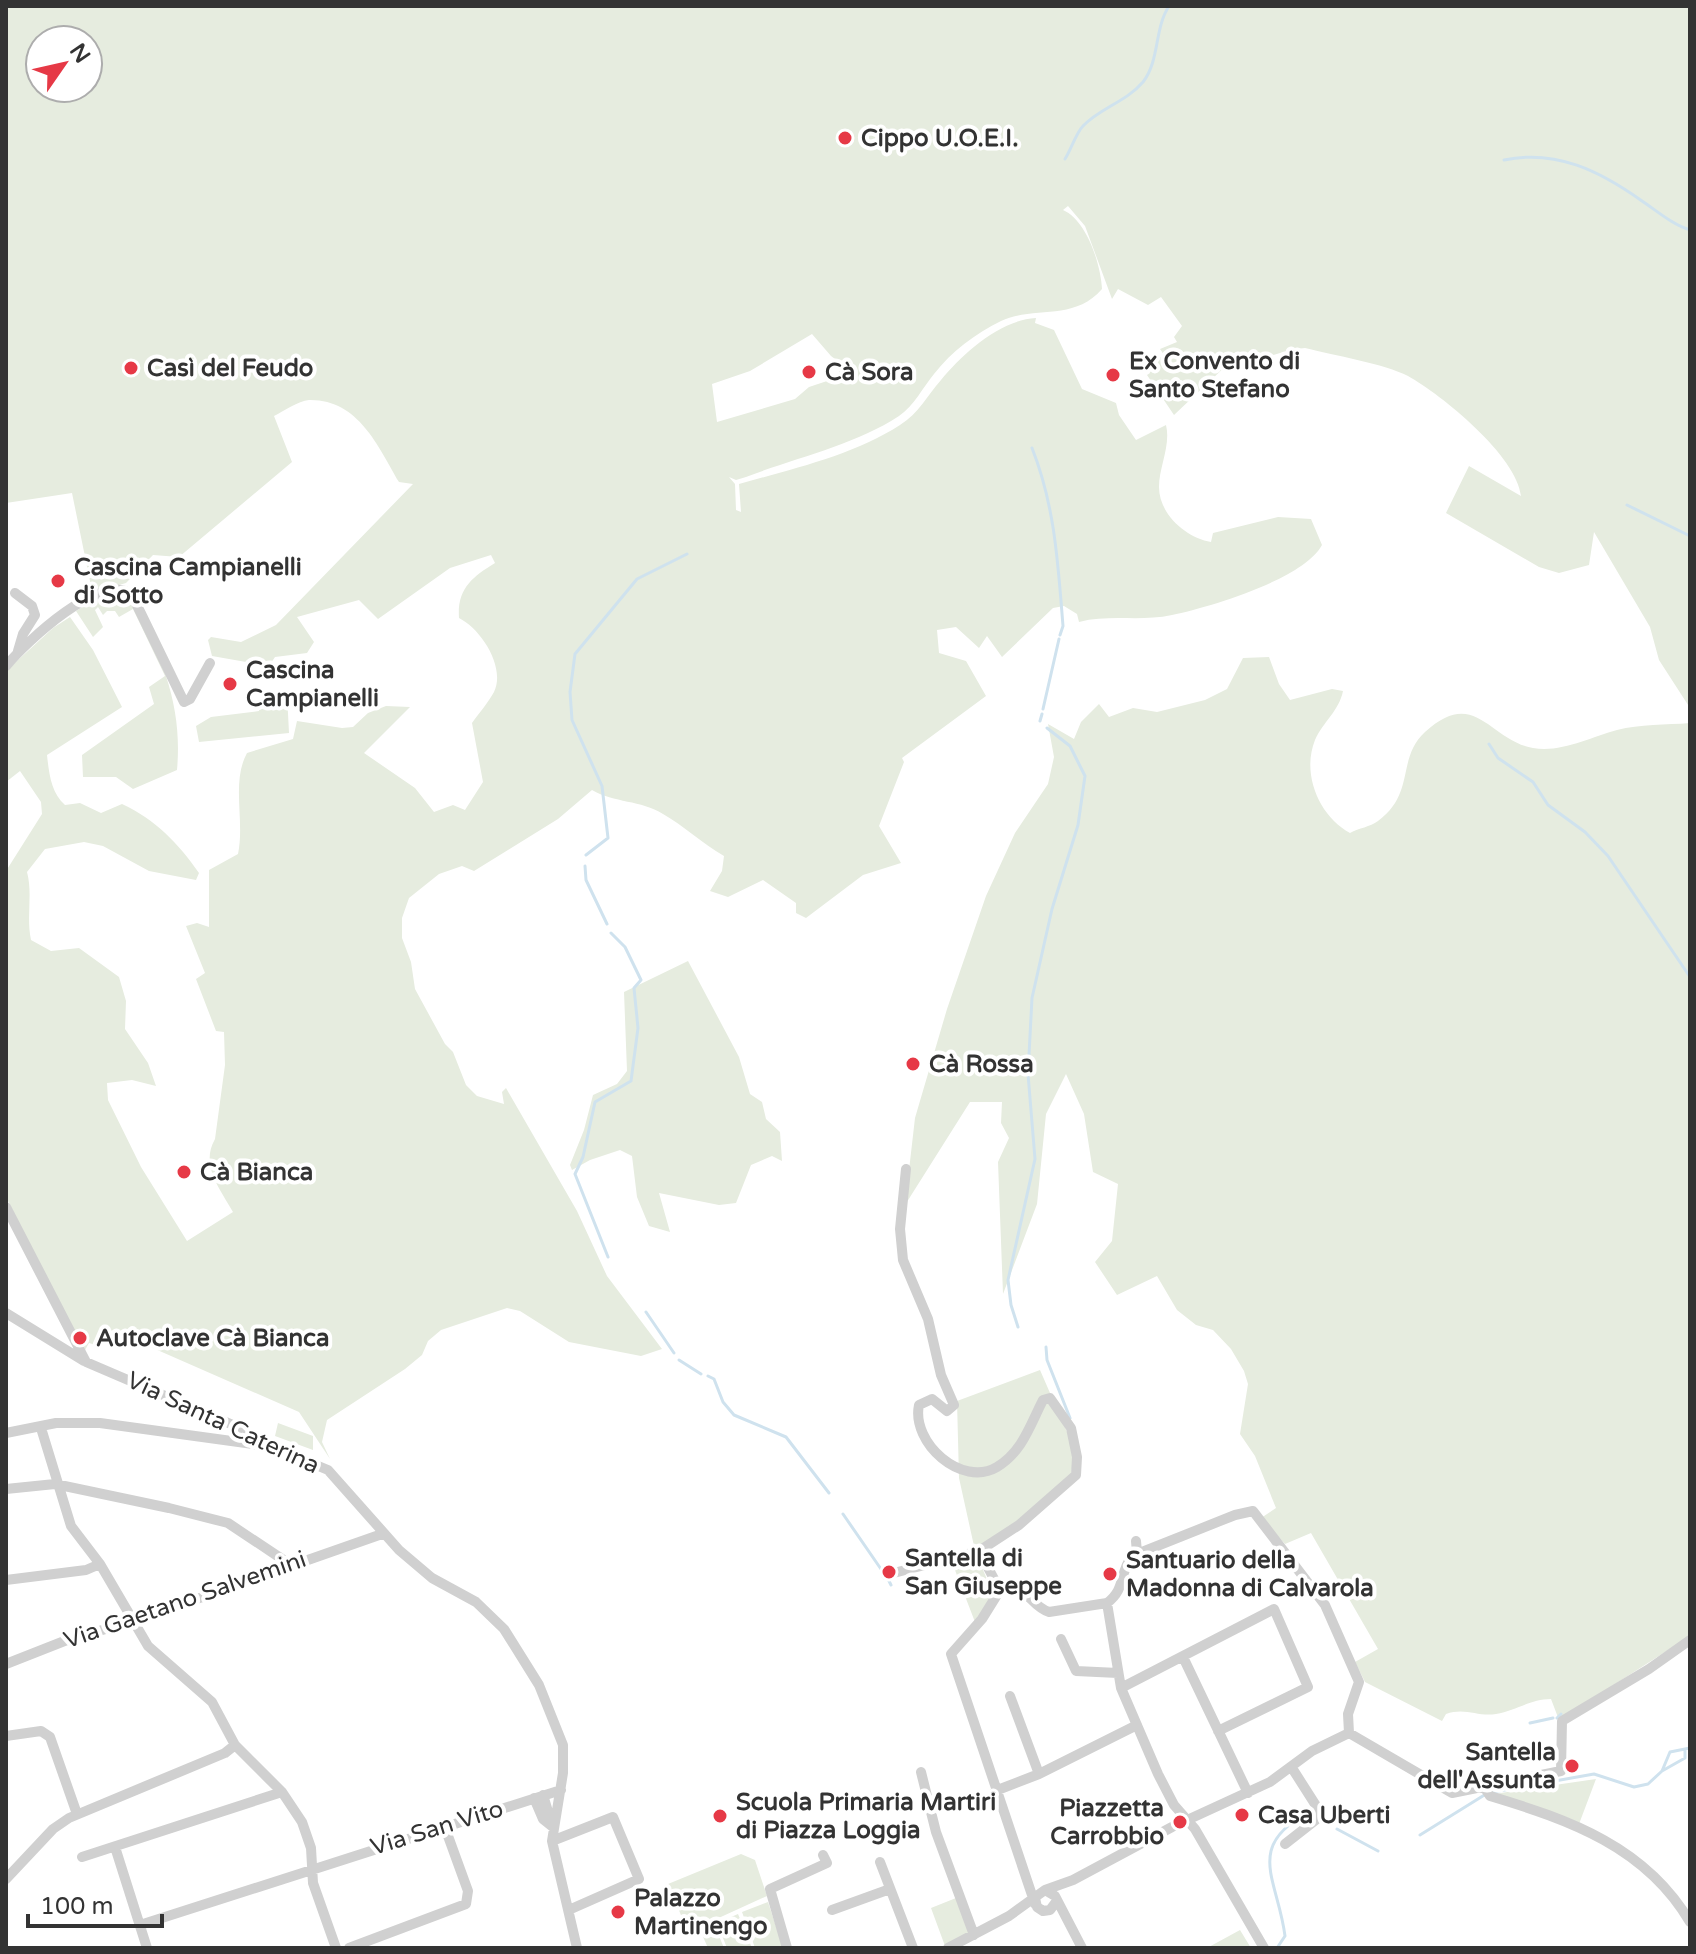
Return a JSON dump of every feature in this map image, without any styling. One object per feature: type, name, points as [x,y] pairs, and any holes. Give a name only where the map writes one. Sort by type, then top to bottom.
[{"type":"street","points":[[6,666],[18,651],[95,594],[123,588],[132,595],[184,702],[190,699],[210,663]]},
{"type":"street","points":[[15,593],[32,606],[35,615],[23,634],[18,651]]},
{"type":"street","points":[[886,1575],[979,1551],[1019,1525],[1076,1475],[1076,1444],[1067,1421],[1050,1398],[1043,1400],[1016,1452],[992,1469],[967,1471],[951,1467],[927,1437],[918,1415],[919,1405],[932,1399],[947,1411],[954,1405],[945,1388],[928,1319],[903,1260],[900,1214],[906,1169]]},
{"type":"street","points":[[6,1207],[86,1362]]},
{"type":"street","name":"Via Santa Caterina","points":[[6,1313],[86,1362],[240,1428],[270,1446],[328,1470],[382,1534],[432,1578],[476,1602],[504,1629],[539,1685],[558,1728],[565,1760],[552,1841],[575,1907],[577,1948]]},
{"type":"street","points":[[6,1433],[56,1423],[100,1423],[270,1446]]},
{"type":"street","points":[[41,1428],[55,1484],[71,1526],[100,1564],[156,1658],[180,1673],[212,1702],[238,1749],[282,1792],[302,1822],[314,1867],[313,1883],[336,1948]]},
{"type":"street","points":[[6,1489],[55,1484],[228,1523],[282,1559],[285,1565]]},
{"type":"street","points":[[1137,1553],[1142,1554],[1235,1515],[1253,1511],[1325,1605]]},
{"type":"street","points":[[365,1540],[370,1531],[370,1518]]},
{"type":"street","name":"Via Gaetano Salvemini","points":[[6,1664],[67,1640],[134,1621],[285,1565],[382,1534]]},
{"type":"street","points":[[1067,1924],[1039,1900],[1024,1878],[951,1654],[982,1619],[1000,1590],[1013,1586],[1022,1589],[1049,1612],[1107,1603],[1121,1590],[1125,1565],[1137,1553],[1136,1541]]},
{"type":"street","points":[[979,1551],[1000,1590]]},
{"type":"street","points":[[6,1580],[86,1570],[100,1564]]},
{"type":"street","points":[[1322,1592],[1359,1682],[1348,1714],[1349,1733]]},
{"type":"street","points":[[1107,1603],[1121,1688],[1137,1725],[1186,1817],[1264,1948]]},
{"type":"street","points":[[1121,1688],[1274,1609],[1308,1687],[1218,1731]]},
{"type":"street","points":[[1061,1639],[1076,1671],[1118,1673]]},
{"type":"street","points":[[1349,1733],[1452,1793],[1487,1791],[1561,1771],[1562,1721],[1649,1669],[1690,1640]]},
{"type":"street","points":[[1183,1657],[1248,1793]]},
{"type":"street","points":[[1010,1696],[1039,1774]]},
{"type":"street","points":[[995,1791],[1039,1774],[1137,1725]]},
{"type":"street","points":[[6,1736],[41,1731],[50,1737],[77,1814]]},
{"type":"street","points":[[1009,1916],[1033,1909],[1039,1900],[1186,1817],[1248,1793],[1292,1768],[1312,1751],[1349,1733]]},
{"type":"street","points":[[6,1879],[53,1829],[77,1814],[238,1749]]},
{"type":"street","points":[[1285,1844],[1322,1815],[1292,1768]]},
{"type":"street","points":[[921,1772],[936,1832],[974,1935]]},
{"type":"street","name":"Via San Vito","points":[[140,1925],[561,1790]]},
{"type":"street","points":[[1487,1791],[1599,1834],[1655,1875],[1690,1922]]},
{"type":"street","points":[[82,1857],[282,1792]]},
{"type":"street","points":[[539,1797],[543,1819],[553,1827]]},
{"type":"street","points":[[552,1841],[613,1817],[639,1879],[575,1907]]},
{"type":"street","points":[[349,1948],[460,1908],[468,1899],[444,1825]]},
{"type":"street","points":[[115,1847],[147,1948]]},
{"type":"street","points":[[787,1948],[770,1889],[827,1863],[823,1855]]},
{"type":"street","points":[[880,1862],[913,1948]]},
{"type":"street","points":[[1056,1901],[1073,1880]]},
{"type":"street","points":[[832,1910],[890,1889]]},
{"type":"street","points":[[948,1948],[1052,1893],[1082,1948]]},
{"type":"street","points":[[1039,1900],[1056,1901]]},
{"type":"shaded area","points":[[6,6],[1690,6],[1690,708],[1659,660],[1650,627],[1594,532],[1589,565],[1559,573],[1539,567],[1446,513],[1469,466],[1521,496],[1506,463],[1476,428],[1408,376],[1358,360],[1305,348],[1295,349],[1249,362],[1229,363],[1174,415],[1147,375],[1150,373],[1147,364],[1164,355],[1160,349],[1177,342],[1174,337],[1182,326],[1161,297],[1148,305],[1118,289],[1112,299],[1085,226],[1068,206],[1063,210],[1080,224],[1092,245],[1102,289],[1079,306],[1014,316],[982,332],[948,358],[904,412],[882,426],[844,443],[746,477],[736,480],[729,477],[735,484],[736,510],[741,512],[739,484],[822,460],[882,436],[912,415],[971,349],[996,331],[1022,320],[1036,318],[1035,323],[1054,330],[1082,389],[1116,403],[1119,415],[1136,440],[1166,425],[1160,497],[1176,524],[1193,536],[1211,542],[1213,533],[1278,517],[1311,519],[1322,545],[1312,557],[1277,580],[1231,598],[1172,615],[1079,622],[1077,614],[1064,606],[1053,608],[1002,657],[987,636],[979,648],[956,627],[937,630],[939,653],[966,661],[986,696],[902,758],[904,762],[879,826],[901,863],[863,875],[806,918],[796,913],[796,903],[763,880],[728,897],[710,891],[722,871],[724,856],[655,809],[592,790],[558,819],[474,871],[462,866],[439,874],[409,898],[402,918],[402,938],[411,962],[415,989],[445,1044],[453,1052],[466,1085],[477,1096],[504,1104],[502,1092],[506,1088],[577,1211],[607,1276],[662,1349],[641,1356],[569,1342],[520,1311],[507,1308],[441,1330],[428,1341],[422,1355],[405,1369],[327,1420],[322,1442],[330,1459],[299,1412],[114,1331],[106,1333],[99,1346],[89,1343],[85,1350],[79,1343],[83,1340],[80,1334],[76,1336],[6,1197],[6,871],[42,814],[41,802],[20,771],[6,782],[6,671],[53,628],[70,617],[93,650],[122,707],[47,755],[57,795],[65,805],[80,803],[101,813],[122,804],[134,810],[165,833],[199,873],[196,880],[149,871],[103,846],[84,842],[45,849],[27,872],[31,940],[51,951],[79,948],[119,977],[126,1001],[125,1029],[148,1063],[156,1086],[132,1080],[107,1083],[108,1100],[141,1167],[187,1241],[233,1212],[214,1177],[210,1158],[225,1065],[224,1032],[216,1031],[196,979],[205,973],[186,926],[197,923],[209,927],[209,870],[238,854],[242,764],[247,753],[293,739],[297,721],[353,727],[368,713],[386,706],[410,707],[364,753],[415,788],[434,812],[453,805],[465,810],[483,782],[472,723],[494,692],[497,671],[483,640],[459,618],[459,608],[468,585],[495,563],[491,555],[450,568],[378,619],[359,600],[297,617],[314,642],[307,653],[275,657],[269,666],[212,656],[208,640],[211,637],[241,642],[276,625],[413,484],[399,482],[374,440],[353,416],[341,407],[309,400],[274,416],[292,462],[179,557],[153,555],[126,583],[88,594],[90,581],[72,493],[6,503]],"holes":[[[812,334],[843,365],[836,378],[809,387],[795,399],[717,422],[712,384],[750,371]]]},
{"type":"shaded area","points":[[107,592],[130,597],[166,676],[176,722],[177,770],[133,789],[116,777],[83,777],[82,755],[154,704],[149,687],[165,676],[133,609],[119,617],[115,611],[107,611],[103,615],[98,607],[95,610],[103,627],[93,637],[76,611]]},
{"type":"shaded area","points":[[1269,657],[1279,684],[1290,700],[1332,689],[1343,691],[1338,705],[1315,740],[1310,767],[1322,806],[1339,826],[1350,833],[1375,823],[1390,810],[1402,788],[1416,742],[1442,719],[1457,714],[1481,720],[1518,743],[1544,749],[1626,728],[1690,723],[1690,1636],[1559,1720],[1551,1699],[1496,1714],[1453,1712],[1446,1714],[1442,1721],[1365,1682],[1355,1662],[1378,1649],[1311,1533],[1285,1544],[1261,1518],[1276,1508],[1255,1456],[1240,1434],[1248,1384],[1231,1349],[1213,1330],[1196,1325],[1177,1310],[1157,1276],[1117,1295],[1095,1262],[1112,1241],[1118,1184],[1093,1172],[1084,1114],[1066,1074],[1046,1114],[1037,1204],[1003,1294],[998,1162],[1009,1138],[1001,1123],[1002,1102],[970,1102],[905,1205],[915,1118],[947,1009],[986,896],[1015,833],[1048,784],[1054,757],[1048,724],[1074,739],[1081,722],[1099,704],[1109,717],[1133,708],[1157,712],[1205,700],[1227,689],[1243,658]]},
{"type":"shaded area","points":[[287,694],[289,733],[199,742],[196,726],[211,717],[259,711],[261,697]]},
{"type":"shaded area","points":[[688,961],[739,1057],[750,1094],[762,1102],[766,1119],[780,1132],[782,1161],[772,1156],[751,1165],[736,1203],[719,1205],[659,1193],[670,1232],[649,1226],[637,1197],[632,1156],[620,1150],[572,1170],[570,1165],[593,1095],[617,1084],[627,1071],[624,992]]},
{"type":"shaded area","points":[[1040,1370],[1074,1448],[1071,1477],[985,1548],[974,1546],[959,1478],[957,1401]]},
{"type":"shaded area","points":[[278,1423],[313,1436],[313,1450],[275,1436]]},
{"type":"shaded area","points":[[978,1558],[994,1596],[975,1622],[953,1565]]},
{"type":"shaded area","points":[[1596,1779],[1579,1824],[1494,1794]]},
{"type":"shaded area","points":[[741,1854],[755,1860],[767,1896],[688,1932],[668,1884]]},
{"type":"shaded area","points":[[956,1898],[969,1933],[945,1946],[931,1908]]},
{"type":"shaded area","points":[[768,1902],[783,1948],[755,1948],[742,1912]]},
{"type":"shaded area","points":[[738,1914],[752,1948],[727,1948],[717,1923]]},
{"type":"shaded area","points":[[714,1924],[724,1948],[708,1948],[700,1930]]},
{"type":"shaded area","points":[[1240,1930],[1251,1948],[1207,1948]]},
{"type":"waterway","points":[[1065,159],[1083,126],[1143,82],[1152,64],[1161,24],[1169,6]]},
{"type":"waterway","points":[[1504,160],[1542,158],[1577,165],[1610,180],[1671,221],[1690,230]]},
{"type":"waterway","points":[[1032,448],[1046,492],[1054,536],[1063,626],[1060,635]]},
{"type":"waterway","points":[[1627,505],[1690,536]]},
{"type":"waterway","points":[[586,855],[608,838],[602,786],[572,720],[570,692],[575,654],[637,579],[687,554]]},
{"type":"waterway","points":[[1043,709],[1059,639]]},
{"type":"waterway","points":[[1040,721],[1042,714]]},
{"type":"waterway","points":[[1018,1327],[1008,1280],[1035,1159],[1028,1074],[1032,998],[1052,909],[1078,825],[1085,776],[1070,746],[1047,728]]},
{"type":"waterway","points":[[1489,744],[1498,758],[1533,782],[1548,805],[1585,832],[1608,856],[1690,977]]},
{"type":"waterway","points":[[585,866],[586,880],[607,924]]},
{"type":"waterway","points":[[608,1257],[575,1174],[583,1157],[595,1102],[631,1081],[638,1028],[634,988],[641,980],[625,947],[611,933]]},
{"type":"waterway","points":[[646,1312],[674,1353]]},
{"type":"waterway","points":[[1046,1347],[1047,1360],[1070,1418]]},
{"type":"waterway","points":[[679,1360],[701,1374]]},
{"type":"waterway","points":[[708,1376],[714,1379],[723,1402],[734,1415],[786,1437],[829,1493]]},
{"type":"waterway","points":[[843,1514],[883,1572]]},
{"type":"waterway","points":[[889,1581],[891,1585]]},
{"type":"waterway","points":[[1557,1718],[1561,1714]]},
{"type":"waterway","points":[[1530,1723],[1553,1718]]},
{"type":"waterway","points":[[1493,1792],[1594,1774],[1634,1787],[1648,1784],[1662,1771],[1670,1752],[1690,1748]]},
{"type":"waterway","points":[[1662,1771],[1685,1758],[1685,1749]]},
{"type":"waterway","points":[[1420,1835],[1486,1794]]},
{"type":"waterway","points":[[1277,1948],[1285,1936],[1272,1881],[1271,1851],[1277,1837],[1290,1824],[1311,1811],[1316,1813]]},
{"type":"waterway","points":[[1337,1829],[1378,1851]]},
{"type":"place","name":"Cippo U.O.E.I.","points":[[845,138]]},
{"type":"place","name":"Casì del Feudo","points":[[131,368]]},
{"type":"place","name":"Cà Sora","points":[[809,372]]},
{"type":"place","name":"Ex Convento di Santo Stefano","points":[[1113,375]]},
{"type":"place","name":"Cascina Campianelli di Sotto","points":[[58,581]]},
{"type":"place","name":"Cascina Campianelli","points":[[230,684]]},
{"type":"place","name":"Cà Rossa","points":[[913,1064]]},
{"type":"place","name":"Cà Bianca","points":[[184,1172]]},
{"type":"place","name":"Autoclave Cà Bianca","points":[[80,1338]]},
{"type":"place","name":"Santella di San Giuseppe","points":[[889,1572]]},
{"type":"place","name":"Santuario della Madonna di Calvarola","points":[[1110,1574]]},
{"type":"place","name":"Santella dell'Assunta","points":[[1572,1766]]},
{"type":"place","name":"Casa Uberti","points":[[1242,1815]]},
{"type":"place","name":"Scuola Primaria Martiri di Piazza Loggia","points":[[720,1816]]},
{"type":"place","name":"Piazzetta Carrobbio","points":[[1180,1822]]},
{"type":"place","name":"Palazzo Martinengo","points":[[618,1912]]}]
